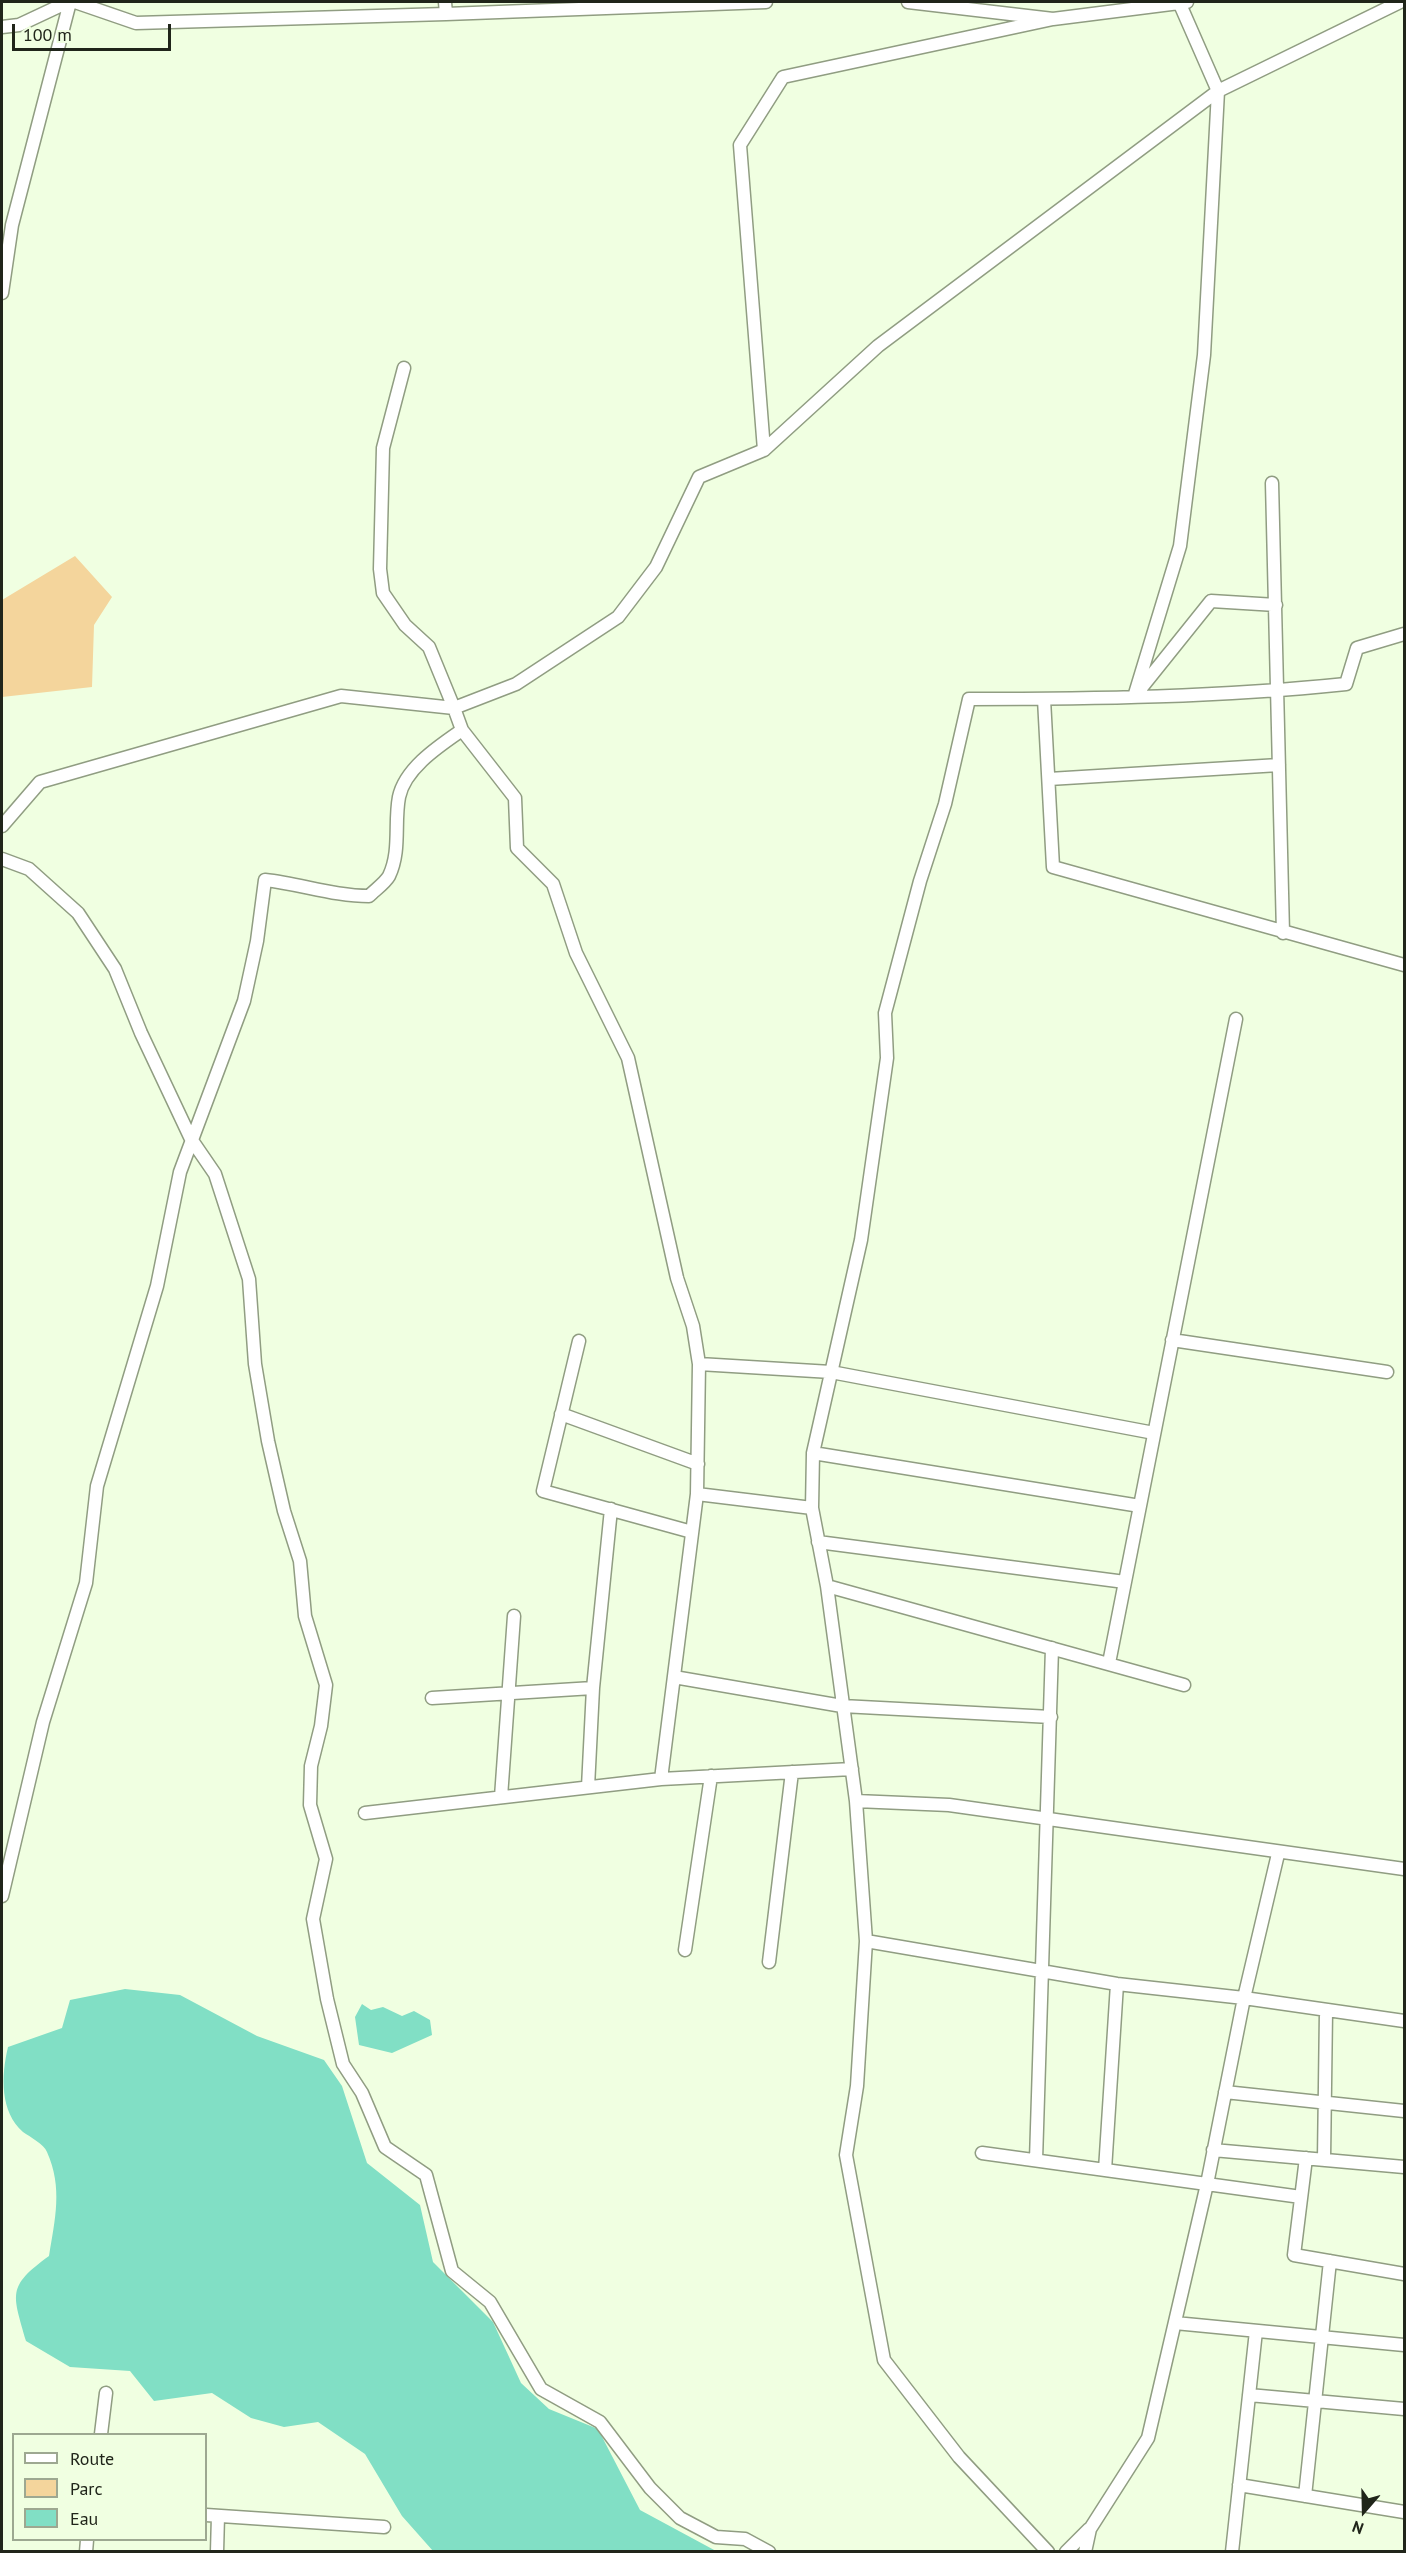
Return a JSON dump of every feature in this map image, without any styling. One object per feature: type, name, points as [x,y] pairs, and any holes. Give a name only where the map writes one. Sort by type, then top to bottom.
[{"type":"street","points":[[2,294],[12,225],[71,2]]},
{"type":"street","points":[[2,27],[19,25],[71,2],[136,22],[446,8],[766,2]]},
{"type":"street","points":[[908,2],[1053,19]]},
{"type":"street","points":[[1134,697],[1180,546],[1204,355],[1218,91],[1179,2]]},
{"type":"street","points":[[764,450],[740,145],[783,77],[1053,19],[1188,2]]},
{"type":"street","points":[[2,826],[40,782],[341,696],[454,708],[516,684],[618,617],[656,567],[699,477],[764,450],[878,346],[1218,91],[1400,2]]},
{"type":"street","points":[[404,368],[382,448],[380,569],[383,593],[405,625],[429,646],[462,730],[515,798],[517,848],[552,884],[576,953],[628,1058],[677,1278],[693,1326],[699,1364],[697,1494],[661,1779]]},
{"type":"street","points":[[1272,483],[1283,933]]},
{"type":"street","points":[[1134,697],[1211,601],[1276,605]]},
{"type":"street","points":[[1048,2552],[959,2457],[884,2360],[846,2155],[857,2086],[866,1941],[856,1801],[827,1586],[812,1508],[813,1453],[861,1240],[887,1058],[885,1013],[920,880],[945,804],[969,699],[1134,697],[1277,691],[1346,684],[1357,648],[1404,634]]},
{"type":"street","points":[[1044,699],[1053,867],[1404,965]]},
{"type":"street","points":[[2,1896],[43,1722],[86,1583],[97,1486],[157,1286],[180,1172],[244,1001],[257,941],[265,880],[298,884],[342,896],[369,896],[388,877],[397,846],[399,796],[407,780],[429,753],[462,730]]},
{"type":"street","points":[[1049,779],[1279,765]]},
{"type":"street","points":[[2,859],[29,869],[78,913],[115,969],[141,1033],[191,1139],[215,1174],[249,1279],[255,1364],[268,1442],[284,1511],[300,1561],[305,1616],[326,1685],[321,1726],[311,1766],[310,1805],[326,1859],[313,1919],[327,1999],[343,2064],[362,2093],[385,2147],[426,2175],[452,2271],[490,2302],[541,2389],[600,2422],[650,2488],[680,2518],[716,2536],[745,2539],[769,2552]]},
{"type":"street","points":[[1109,1663],[1236,1019]]},
{"type":"street","points":[[1173,1340],[1387,1372]]},
{"type":"street","points":[[579,1341],[543,1491],[692,1532]]},
{"type":"street","points":[[699,1364],[831,1372],[1154,1433]]},
{"type":"street","points":[[561,1414],[698,1464]]},
{"type":"street","points":[[813,1453],[1140,1506]]},
{"type":"street","points":[[697,1494],[812,1508]]},
{"type":"street","points":[[588,1787],[593,1688],[611,1509]]},
{"type":"street","points":[[818,1542],[1125,1582]]},
{"type":"street","points":[[827,1586],[1184,1685]]},
{"type":"street","points":[[501,1797],[514,1616]]},
{"type":"street","points":[[1036,2160],[1052,1648]]},
{"type":"street","points":[[674,1677],[842,1706],[1051,1717]]},
{"type":"street","points":[[432,1698],[593,1688]]},
{"type":"street","points":[[364,1813],[661,1779],[852,1769]]},
{"type":"street","points":[[769,1962],[792,1772]]},
{"type":"street","points":[[685,1950],[711,1776]]},
{"type":"street","points":[[856,1801],[949,1805],[1278,1854],[1404,1869]]},
{"type":"street","points":[[1066,2552],[1090,2529],[1148,2438],[1207,2184],[1244,1998],[1278,1854]]},
{"type":"street","points":[[866,1941],[1117,1984],[1244,1998],[1404,2021]]},
{"type":"street","points":[[1105,2170],[1117,1984]]},
{"type":"street","points":[[1324,2159],[1326,2011]]},
{"type":"street","points":[[1225,2092],[1404,2111]]},
{"type":"street","points":[[1214,2150],[1404,2167]]},
{"type":"street","points":[[982,2153],[1301,2197]]},
{"type":"street","points":[[1306,2158],[1294,2254],[1404,2274]]},
{"type":"street","points":[[1305,2496],[1320,2337],[1330,2261]]},
{"type":"street","points":[[1175,2323],[1404,2345]]},
{"type":"street","points":[[1232,2552],[1256,2331]]},
{"type":"street","points":[[101,2433],[106,2392]]},
{"type":"street","points":[[1249,2395],[1404,2409]]},
{"type":"street","points":[[1239,2485],[1404,2512]]},
{"type":"street","points":[[217,2552],[212,2516],[384,2527]]},
{"type":"street","points":[[1085,2552],[1090,2529]]},
{"type":"green space","points":[[75,556],[112,597],[94,625],[92,687],[2,697],[2,600]]},
{"type":"water","points":[[125,1989],[180,1995],[257,2036],[324,2060],[342,2086],[367,2163],[420,2205],[433,2262],[493,2322],[521,2383],[549,2409],[598,2429],[640,2510],[716,2551],[433,2551],[402,2516],[365,2454],[318,2422],[284,2427],[251,2418],[212,2393],[154,2401],[130,2371],[70,2367],[26,2341],[18,2312],[16,2292],[25,2276],[49,2256],[56,2191],[52,2165],[45,2149],[15,2124],[6,2104],[4,2070],[8,2047],[62,2028],[70,2000]]},
{"type":"water","points":[[362,2004],[371,2010],[383,2007],[402,2016],[414,2011],[430,2020],[432,2035],[392,2053],[359,2045],[355,2017]]}]
